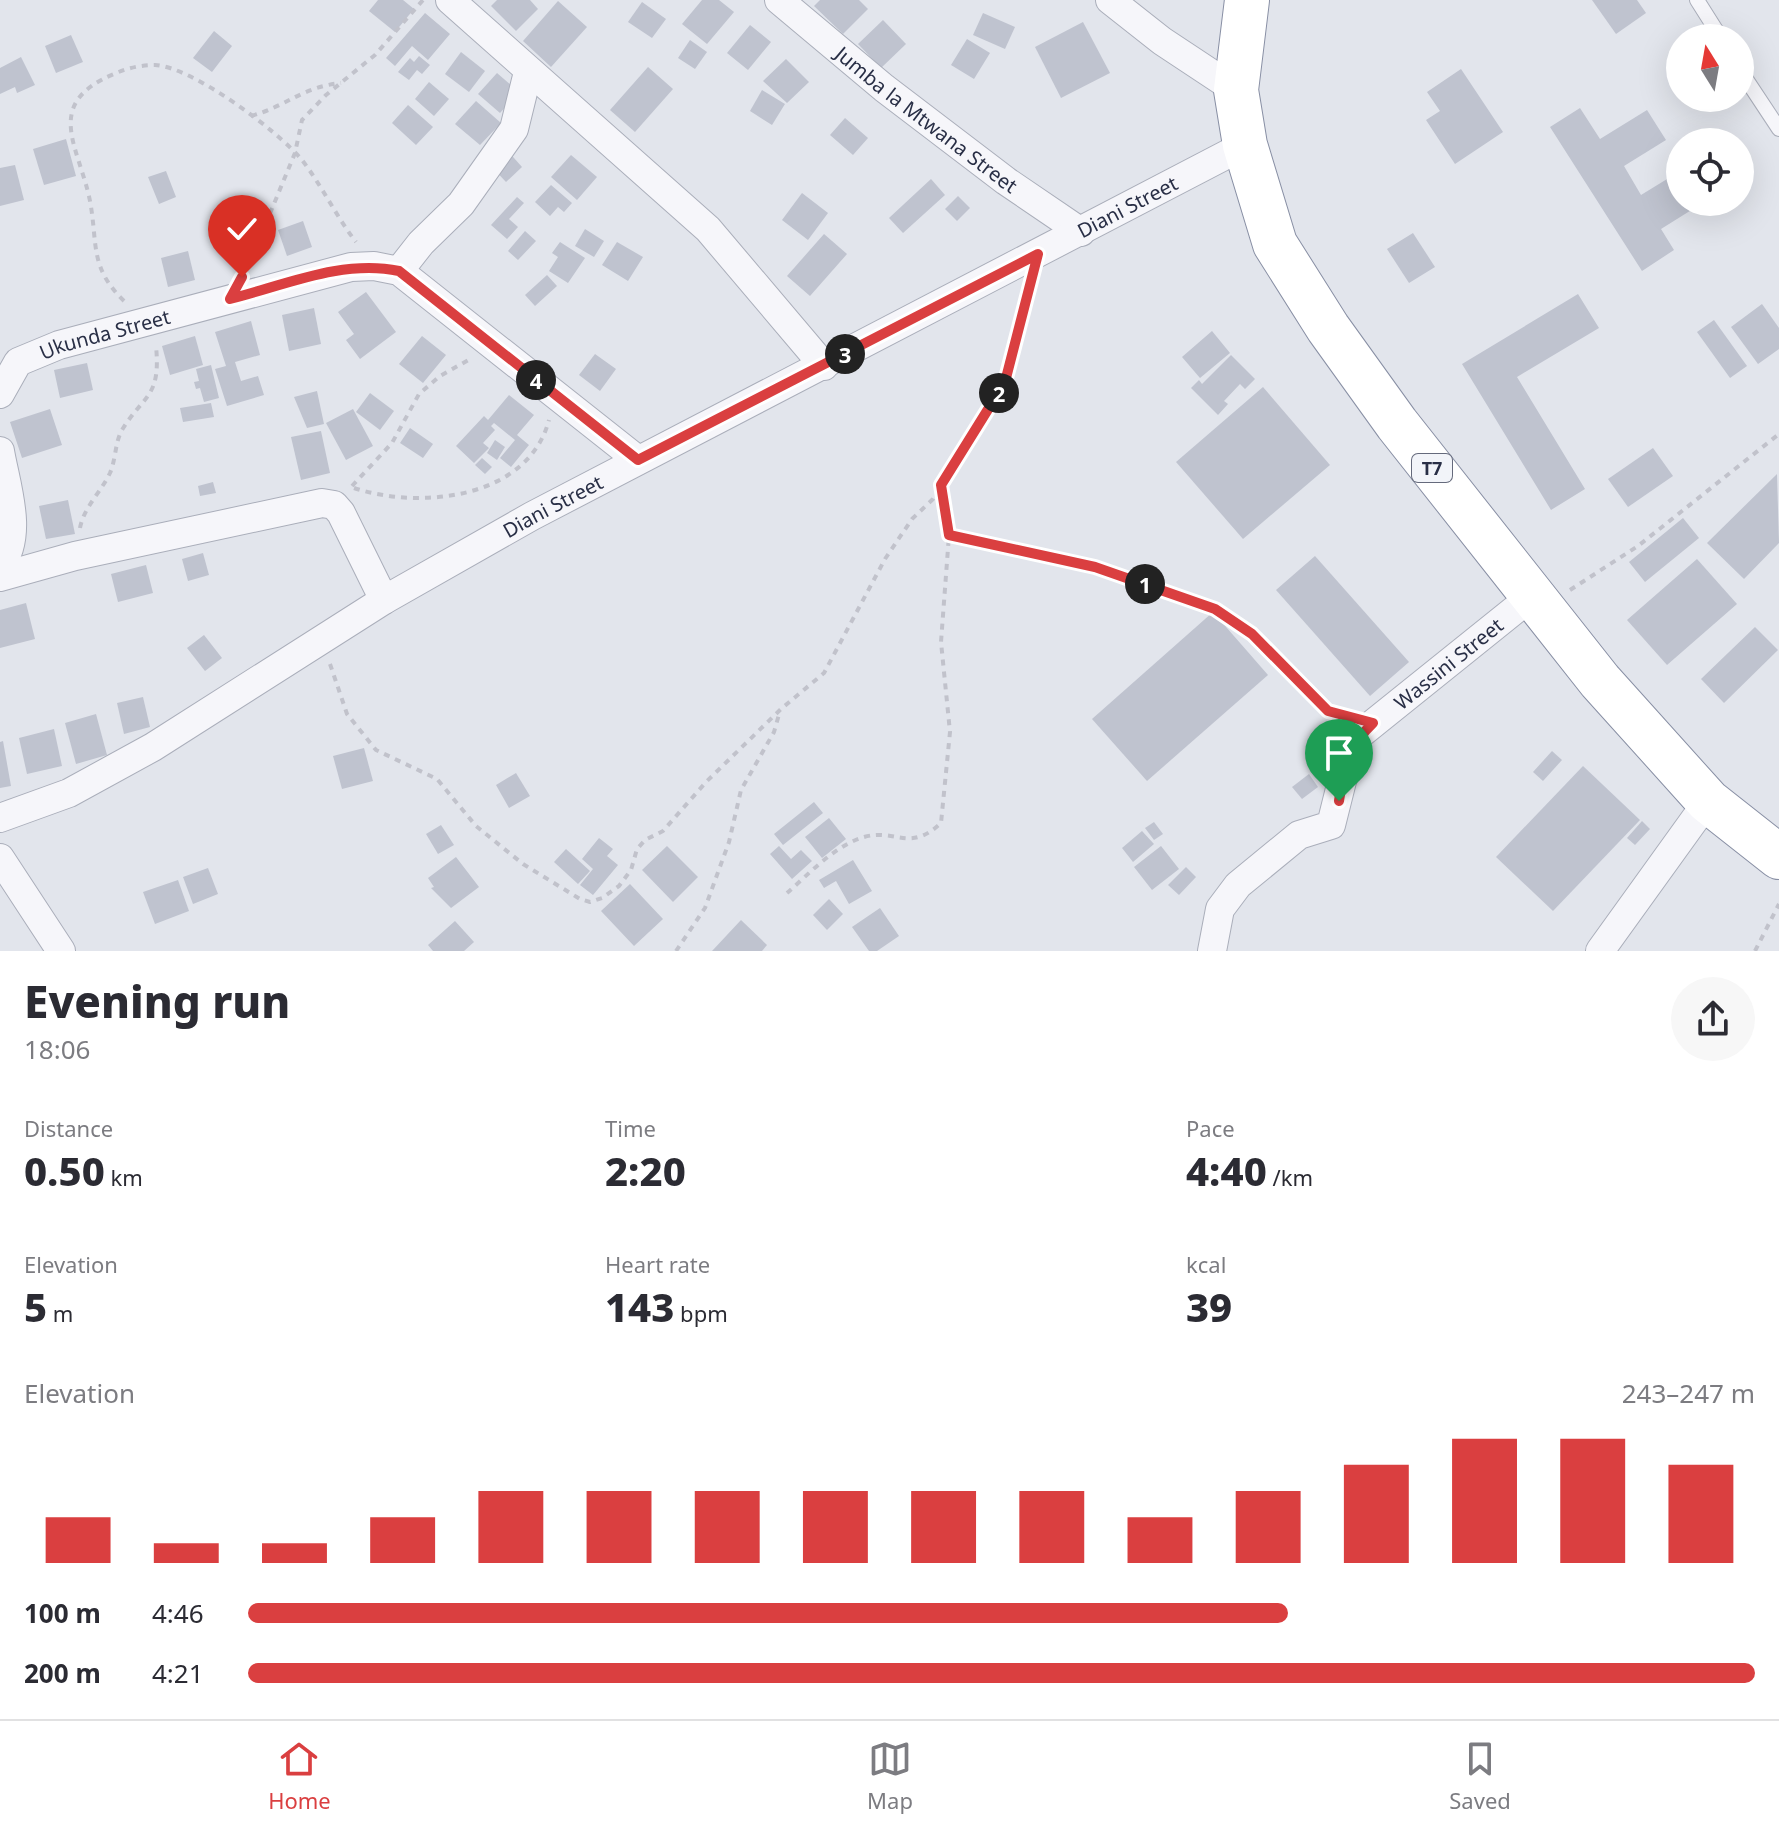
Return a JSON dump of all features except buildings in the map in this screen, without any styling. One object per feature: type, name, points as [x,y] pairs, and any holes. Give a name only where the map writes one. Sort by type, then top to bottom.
[{"type":"highway","name":"T7","points":[[1247,0],[1236,90],[1245,145],[1275,244],[1328,328],[1397,424],[1600,681],[1708,801],[1779,857]]},
{"type":"street","points":[[450,0],[528,72],[666,188],[708,229],[824,366]]},
{"type":"street","name":"Jumba la Mtwana Street","points":[[779,0],[884,88],[1006,181],[1081,232]]},
{"type":"street","points":[[1110,0],[1162,41],[1236,90]]},
{"type":"street","points":[[528,72],[514,129],[461,204],[421,243],[387,268],[491,342],[638,460]]},
{"type":"street","name":"Diani Street","points":[[0,818],[69,793],[153,747],[384,600],[638,460],[1245,145]]},
{"type":"street","name":"Ukunda Street","points":[[0,394],[18,362],[59,345],[351,267],[387,268]]},
{"type":"street","points":[[0,451],[12,520],[9,549],[0,566]]},
{"type":"street","points":[[0,577],[75,556],[343,496],[341,513],[384,600]]},
{"type":"street","name":"Wassini Street","points":[[1212,951],[1220,909],[1238,885],[1272,854],[1307,830],[1331,825],[1359,735],[1535,599]]},
{"type":"street","points":[[1600,951],[1708,801]]},
{"type":"street","points":[[0,858],[61,951]]},
{"type":"lane","points":[[1697,0],[1712,24]]},
{"type":"lane","points":[[1754,91],[1779,129]]},
{"type":"path","points":[[230,299],[257,249],[295,153],[302,120],[326,95],[345,83],[375,55],[423,0]]},
{"type":"path","points":[[75,556],[82,521],[110,473],[121,432],[151,392],[157,361],[153,320],[122,300],[102,277],[95,254],[90,202],[69,131],[77,98],[108,76],[126,68],[157,65],[198,82],[251,116],[295,153],[387,268]]},
{"type":"path","points":[[251,116],[279,108],[306,89],[345,83]]},
{"type":"path","points":[[319,640],[347,714],[376,750],[437,779],[455,805],[493,841],[523,864],[590,902],[619,886],[631,870],[637,849],[674,821],[706,782],[781,709],[824,673],[885,559],[941,485],[1005,382],[1038,254]]},
{"type":"path","points":[[343,496],[392,443],[419,394],[491,342]]},
{"type":"path","points":[[343,496],[409,500],[441,498],[508,477],[534,452],[545,433],[556,395]]},
{"type":"path","points":[[1535,599],[1579,586],[1615,562],[1779,434]]},
{"type":"path","points":[[787,893],[834,853],[856,841],[876,836],[909,841],[927,834],[941,823],[950,732],[941,642],[949,535],[941,485]]},
{"type":"path","points":[[949,535],[1095,567],[1215,609],[1252,634],[1328,711],[1373,723]]},
{"type":"path","points":[[676,951],[705,908],[729,842],[741,790],[774,732],[781,709]]},
{"type":"path","points":[[1755,951],[1779,904]]},
{"type":"route","points":[[242,277],[230,299],[351,267],[374,266],[399,271],[638,460],[1038,254],[1005,382],[941,485],[949,535],[1095,567],[1224,613],[1252,634],[1308,695],[1328,711],[1373,723],[1359,735],[1346,767],[1339,801]]}]
